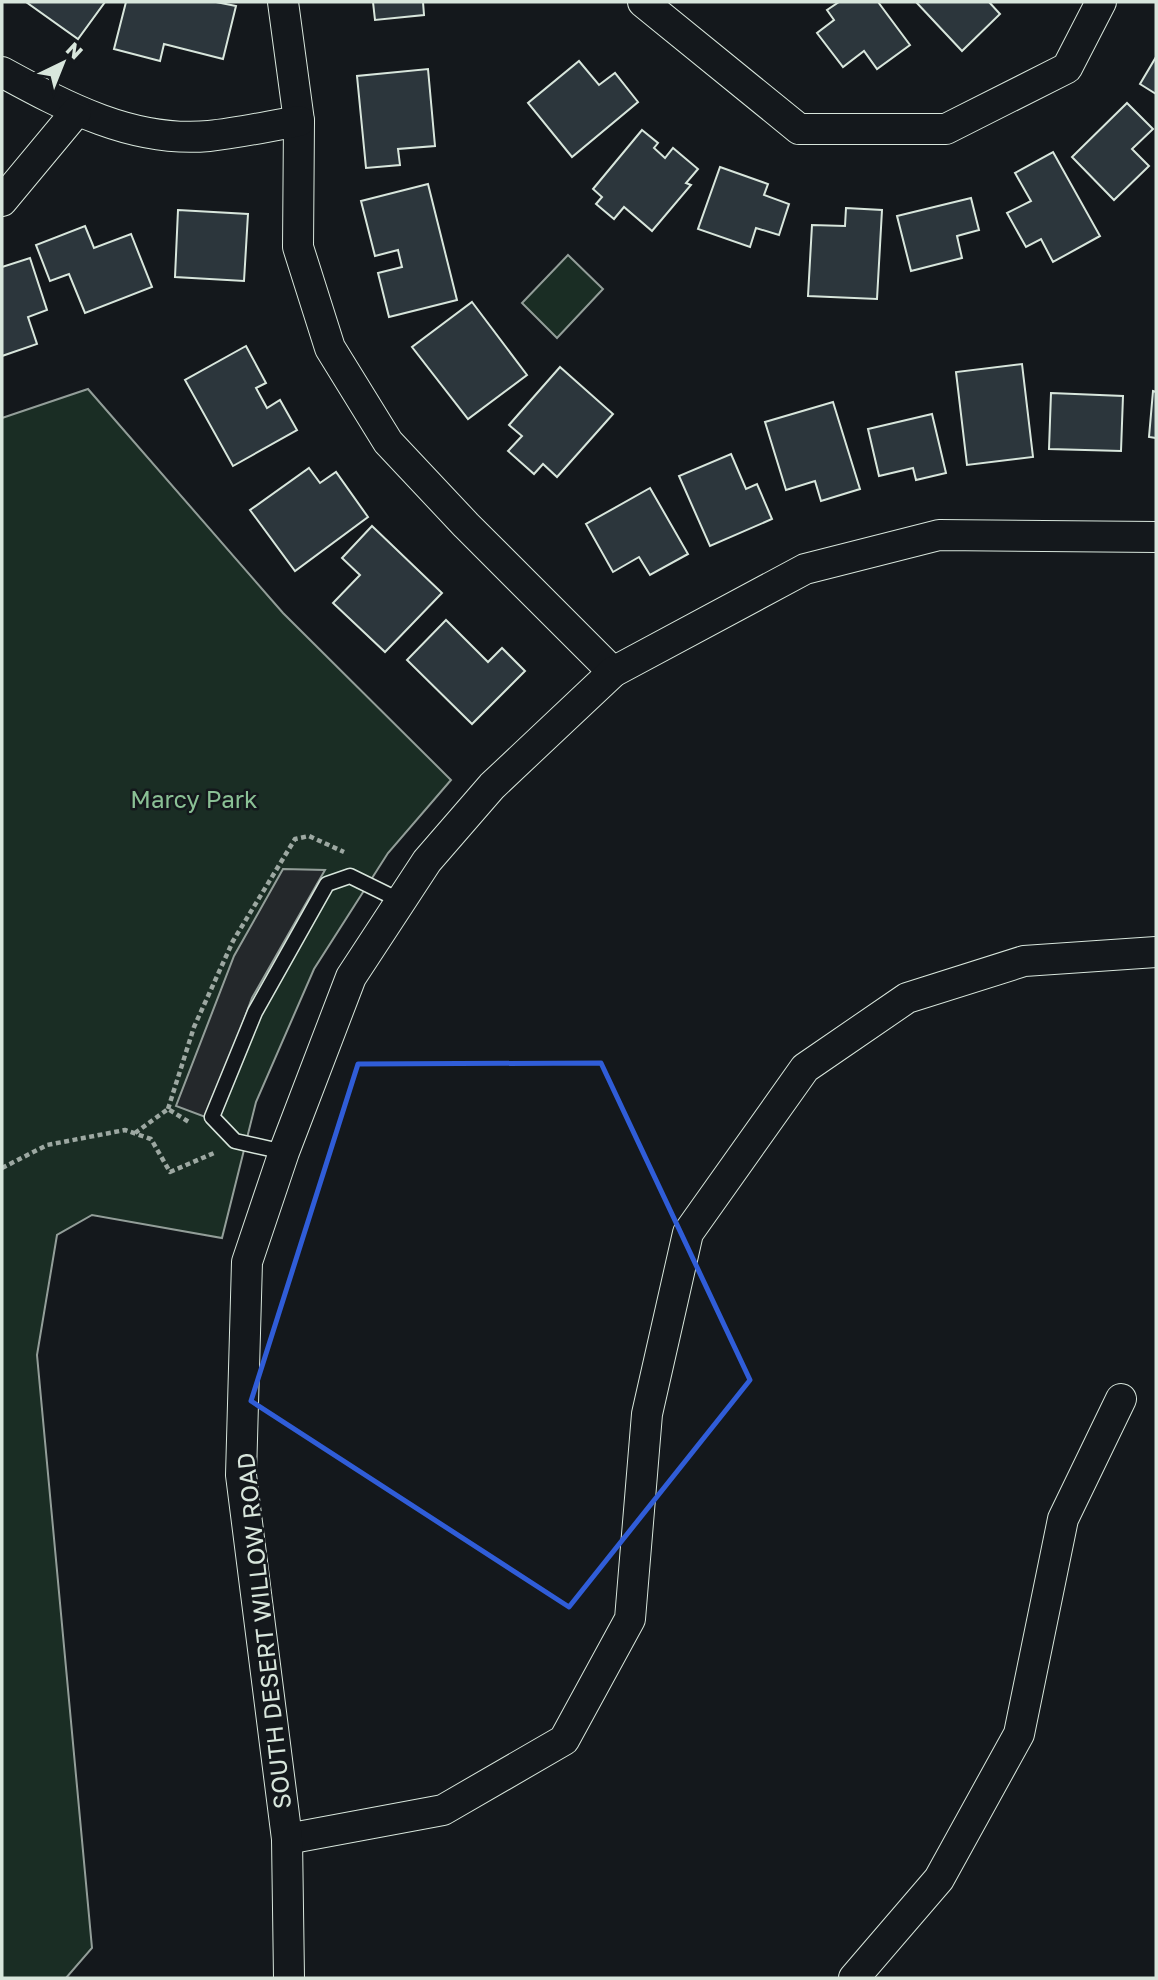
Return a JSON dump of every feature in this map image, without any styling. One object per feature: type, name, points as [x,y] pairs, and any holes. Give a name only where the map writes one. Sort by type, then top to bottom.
[{"type":"street","points":[[284,2],[299,121],[298,247],[330,348],[388,442],[466,525],[613,672]]},
{"type":"street","points":[[643,2],[799,129],[946,129],[1067,68],[1101,2]]},
{"type":"street","points":[[2,72],[76,112],[150,134],[207,136],[299,121]]},
{"type":"street","points":[[2,201],[76,112]]},
{"type":"street","name":"SOUTH DESERT WILLOW ROAD","points":[[289,1978],[287,1839],[241,1475],[247,1262],[284,1152],[351,977],[427,861],[492,786],[613,672],[805,569],[939,535],[1156,537]]},
{"type":"street","points":[[287,1839],[443,1810],[564,1740],[630,1619],[647,1414],[688,1233],[805,1068],[907,998],[1024,961],[1156,952]]},
{"type":"street","points":[[854,1978],[939,1879],[1019,1734],[1063,1519],[1121,1399]]},
{"type":"lane","points":[[284,1152],[235,1142],[212,1117],[256,1012],[327,884],[350,876],[401,901]]},
{"type":"path","points":[[134,1134],[168,1109],[194,1027],[233,941],[295,839],[309,836],[345,853]]},
{"type":"path","points":[[168,1109],[194,1124]]},
{"type":"path","points":[[2,1168],[47,1145],[125,1130],[151,1139],[170,1172],[212,1153],[225,1157]]},
{"type":"path","points":[[206,1143],[212,1153]]},
{"type":"highlighted area","points":[[601,1063],[750,1380],[569,1607],[251,1401],[358,1064]]},
{"type":"green space","points":[[568,255],[603,289],[557,338],[522,303]]},
{"type":"green space","name":"Marcy Park","points":[[88,389],[283,613],[451,780],[388,853],[314,969],[256,1102],[222,1238],[92,1215],[57,1235],[37,1355],[92,1948],[66,1978],[2,1978],[2,418]]},
{"type":"shaded area","points":[[283,869],[325,870],[252,998],[208,1118],[176,1106],[234,956]]},
{"type":"building","points":[[26,2],[105,2],[78,39]]},
{"type":"building","points":[[126,2],[216,2],[236,6],[223,59],[164,44],[160,61],[114,49]]},
{"type":"building","points":[[373,2],[423,2],[424,15],[375,20]]},
{"type":"building","points":[[839,2],[878,2],[910,45],[877,69],[864,51],[843,67],[817,33],[834,20],[827,10]]},
{"type":"building","points":[[916,2],[989,2],[1000,14],[962,51]]},
{"type":"building","points":[[1156,57],[1156,94],[1140,84]]},
{"type":"building","points":[[579,61],[599,85],[615,73],[638,102],[572,157],[528,103]]},
{"type":"building","points":[[428,69],[435,146],[398,149],[400,165],[366,168],[357,76]]},
{"type":"building","points":[[1127,103],[1153,129],[1132,149],[1149,166],[1114,200],[1072,157]]},
{"type":"building","points":[[642,130],[658,143],[654,148],[665,158],[673,148],[698,169],[686,183],[691,185],[652,231],[624,207],[614,219],[596,204],[602,197],[593,189]]},
{"type":"building","points":[[1053,152],[1100,236],[1053,262],[1041,239],[1026,247],[1007,213],[1031,201],[1015,173]]},
{"type":"building","points":[[720,167],[768,184],[764,195],[789,204],[779,235],[756,228],[750,247],[698,229]]},
{"type":"building","points":[[428,184],[457,300],[389,317],[378,273],[402,267],[398,250],[375,256],[361,201]]},
{"type":"building","points":[[971,198],[979,230],[957,236],[962,258],[911,271],[897,216]]},
{"type":"building","points":[[846,208],[882,210],[877,299],[808,296],[812,225],[845,226]]},
{"type":"building","points":[[178,210],[248,214],[244,281],[175,277]]},
{"type":"building","points":[[85,226],[94,248],[131,234],[152,287],[85,313],[69,274],[50,281],[36,245]]},
{"type":"building","points":[[30,258],[47,310],[28,317],[37,344],[2,356],[2,267]]},
{"type":"building","points":[[472,302],[527,375],[468,419],[412,347]]},
{"type":"building","points":[[246,346],[266,383],[256,388],[267,408],[280,400],[297,430],[233,466],[185,380]]},
{"type":"building","points":[[1022,364],[1033,457],[967,465],[956,372]]},
{"type":"building","points":[[560,367],[613,414],[557,477],[543,464],[534,474],[508,451],[522,436],[509,425]]},
{"type":"building","points":[[1153,391],[1156,392],[1156,438],[1149,437]]},
{"type":"building","points":[[1051,393],[1123,396],[1121,451],[1049,449]]},
{"type":"building","points":[[833,402],[860,489],[821,501],[815,481],[786,490],[765,422]]},
{"type":"building","points":[[932,414],[946,473],[916,480],[913,468],[879,476],[868,429]]},
{"type":"building","points":[[731,454],[746,489],[757,484],[772,519],[710,546],[679,476]]},
{"type":"building","points":[[309,468],[320,483],[336,472],[368,517],[295,571],[250,510]]},
{"type":"building","points":[[650,488],[688,554],[650,575],[639,557],[613,572],[586,524]]},
{"type":"building","points":[[372,526],[442,593],[385,652],[333,603],[360,575],[342,558]]},
{"type":"building","points":[[446,620],[488,662],[502,648],[525,671],[472,724],[407,660]]}]
